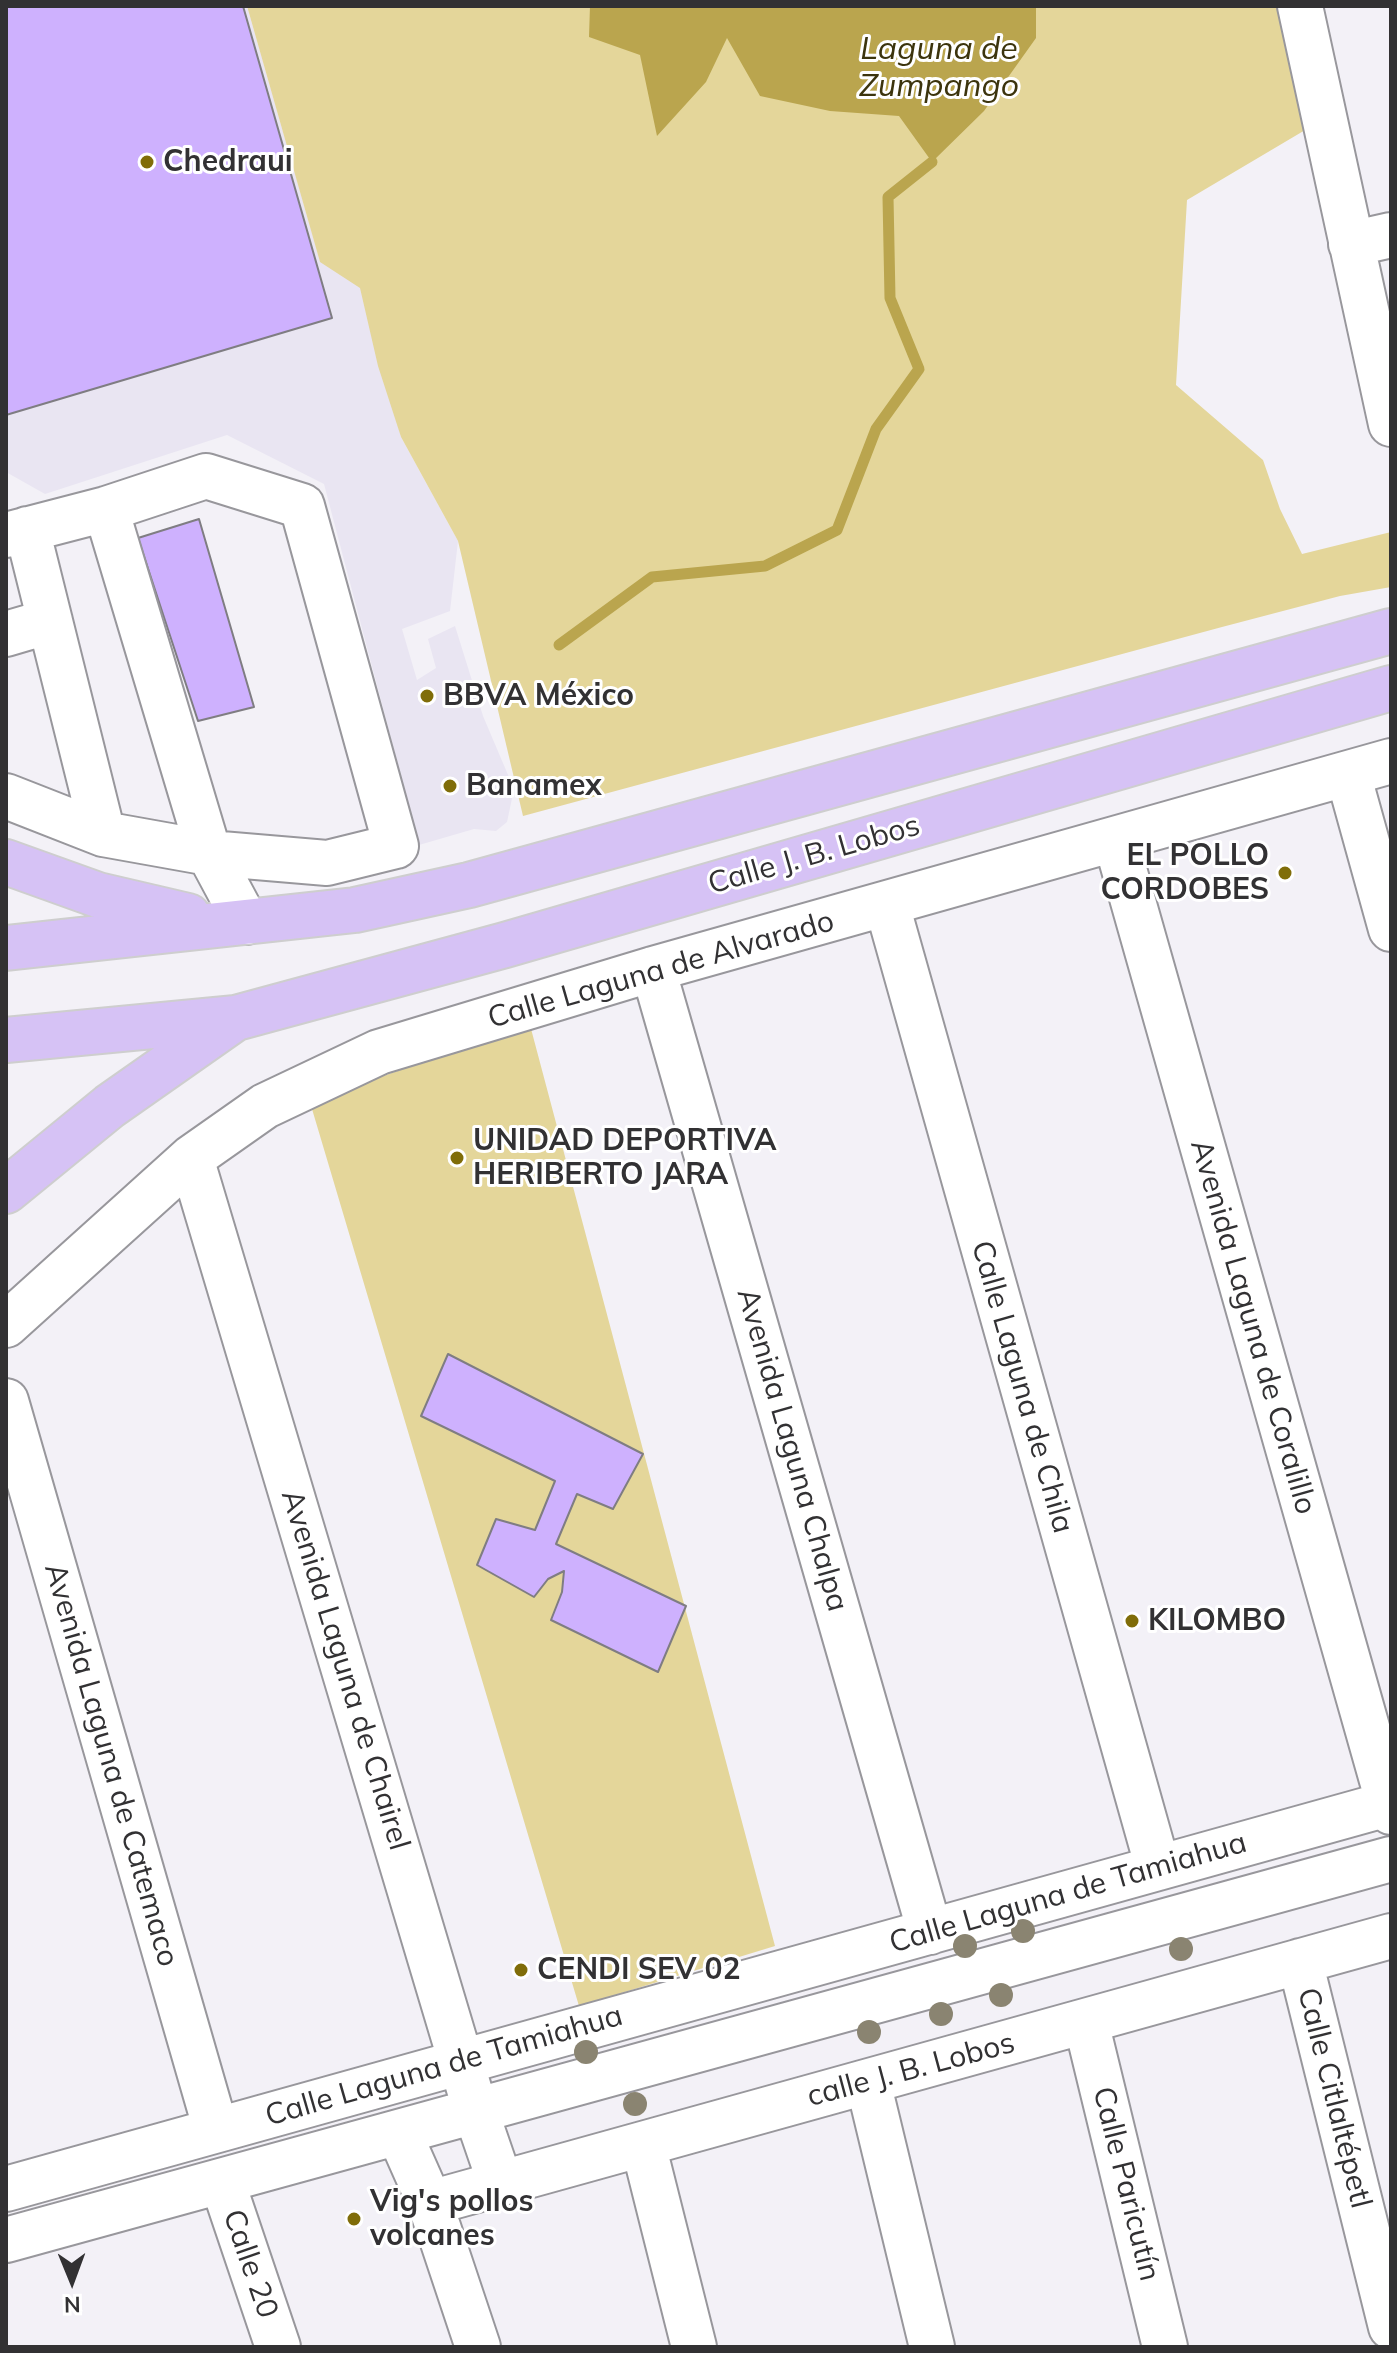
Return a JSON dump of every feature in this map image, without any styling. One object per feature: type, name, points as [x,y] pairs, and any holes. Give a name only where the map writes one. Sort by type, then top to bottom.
[{"type":"main road","name":"Calle J. B. Lobos","points":[[246,922],[355,910],[469,885],[1391,631]]},
{"type":"main road","name":"Calle J. B. Lobos","points":[[236,1018],[505,945],[1391,688]]},
{"type":"main road","points":[[6,862],[137,906],[175,915],[246,922]]},
{"type":"main road","points":[[6,948],[246,922]]},
{"type":"main road","points":[[6,1040],[236,1018]]},
{"type":"main road","points":[[6,1191],[110,1106],[236,1018]]},
{"type":"street","points":[[1300,6],[1371,239],[1391,424]]},
{"type":"street","points":[[6,796],[103,834],[209,853],[327,863],[396,846],[302,506],[206,476],[106,509],[13,528],[50,621],[103,834]]},
{"type":"street","points":[[106,509],[209,853],[246,922]]},
{"type":"street","points":[[6,634],[50,621]]},
{"type":"street","name":"Calle Laguna de Alvarado","points":[[6,1325],[191,1158],[265,1106],[379,1052],[653,969],[1391,761]]},
{"type":"street","points":[[1348,774],[1391,929]]},
{"type":"street","name":"Avenida Laguna de Coralillo","points":[[1116,841],[1390,1806]]},
{"type":"street","name":"Calle Laguna de Chila","points":[[887,905],[1158,1868]]},
{"type":"street","name":"Avenida Laguna Chalpa","points":[[653,969],[930,1932]]},
{"type":"street","name":"Avenida Laguna de Chairel","points":[[191,1158],[476,2112],[500,2182]]},
{"type":"street","name":"Avenida Laguna de Catemaco","points":[[6,1401],[216,2130]]},
{"type":"street","name":"Calle Laguna de Tamiahua","points":[[6,2189],[462,2060],[1390,1806]]},
{"type":"street","name":"Calle Laguna de Tamiahua","points":[[6,2240],[1391,1859]]},
{"type":"street","name":"calle J. B. Lobos","points":[[430,2203],[1391,1936]]},
{"type":"street","name":"Calle Citlaltépetl","points":[[1300,1961],[1391,2327]]},
{"type":"street","name":"Calle Paricutín","points":[[1086,2022],[1165,2347]]},
{"type":"street","points":[[868,2082],[932,2347]]},
{"type":"street","points":[[399,2133],[430,2203],[478,2347]]},
{"type":"street","points":[[643,2144],[694,2347]]},
{"type":"street","name":"Calle 20","points":[[222,2181],[278,2347]]},
{"type":"shaded area","points":[[6,6],[247,6],[320,261],[354,261],[401,437],[458,541],[450,611],[402,629],[417,680],[436,668],[428,639],[455,626],[483,716],[514,789],[507,822],[496,831],[474,829],[419,845],[324,484],[227,435],[45,494],[6,472]]},
{"type":"shaded area","points":[[247,6],[1287,6],[1317,123],[1187,200],[1176,385],[1263,460],[1280,509],[1302,554],[1391,532],[1391,587],[1340,596],[1222,627],[523,816],[458,541],[401,437],[378,366],[360,288],[320,262]]},
{"type":"shaded area","points":[[530,1025],[775,1946],[579,2006],[312,1109],[363,1083]]},
{"type":"water","name":"Laguna de Zumpango","points":[[590,6],[1036,6],[1036,38],[984,111],[932,162],[899,116],[830,111],[760,96],[727,38],[706,82],[657,136],[640,55],[589,37]]},
{"type":"building","name":"Chedraui","points":[[6,6],[243,6],[332,318],[6,415]]},
{"type":"building","points":[[199,519],[254,707],[198,721],[138,538]]},
{"type":"building","points":[[448,1354],[643,1454],[613,1509],[577,1494],[556,1544],[686,1606],[658,1672],[551,1620],[562,1592],[564,1571],[548,1579],[534,1597],[477,1565],[496,1519],[535,1530],[555,1481],[421,1416]]},
{"type":"waterway","points":[[559,645],[652,577],[765,566],[837,530],[876,429],[919,369],[890,298],[888,197],[932,162]]},
{"type":"place","name":"Chedraui","points":[[147,162]]},
{"type":"place","name":"BBVA México","points":[[427,696]]},
{"type":"place","name":"Banamex","points":[[450,786]]},
{"type":"place","name":"EL POLLO CORDOBES","points":[[1285,873]]},
{"type":"place","name":"UNIDAD DEPORTIVA HERIBERTO JARA","points":[[457,1158]]},
{"type":"place","name":"KILOMBO","points":[[1132,1621]]},
{"type":"place","name":"CENDI SEV 02","points":[[521,1970]]},
{"type":"place","name":"Vig's pollos volcanes","points":[[354,2219]]}]
